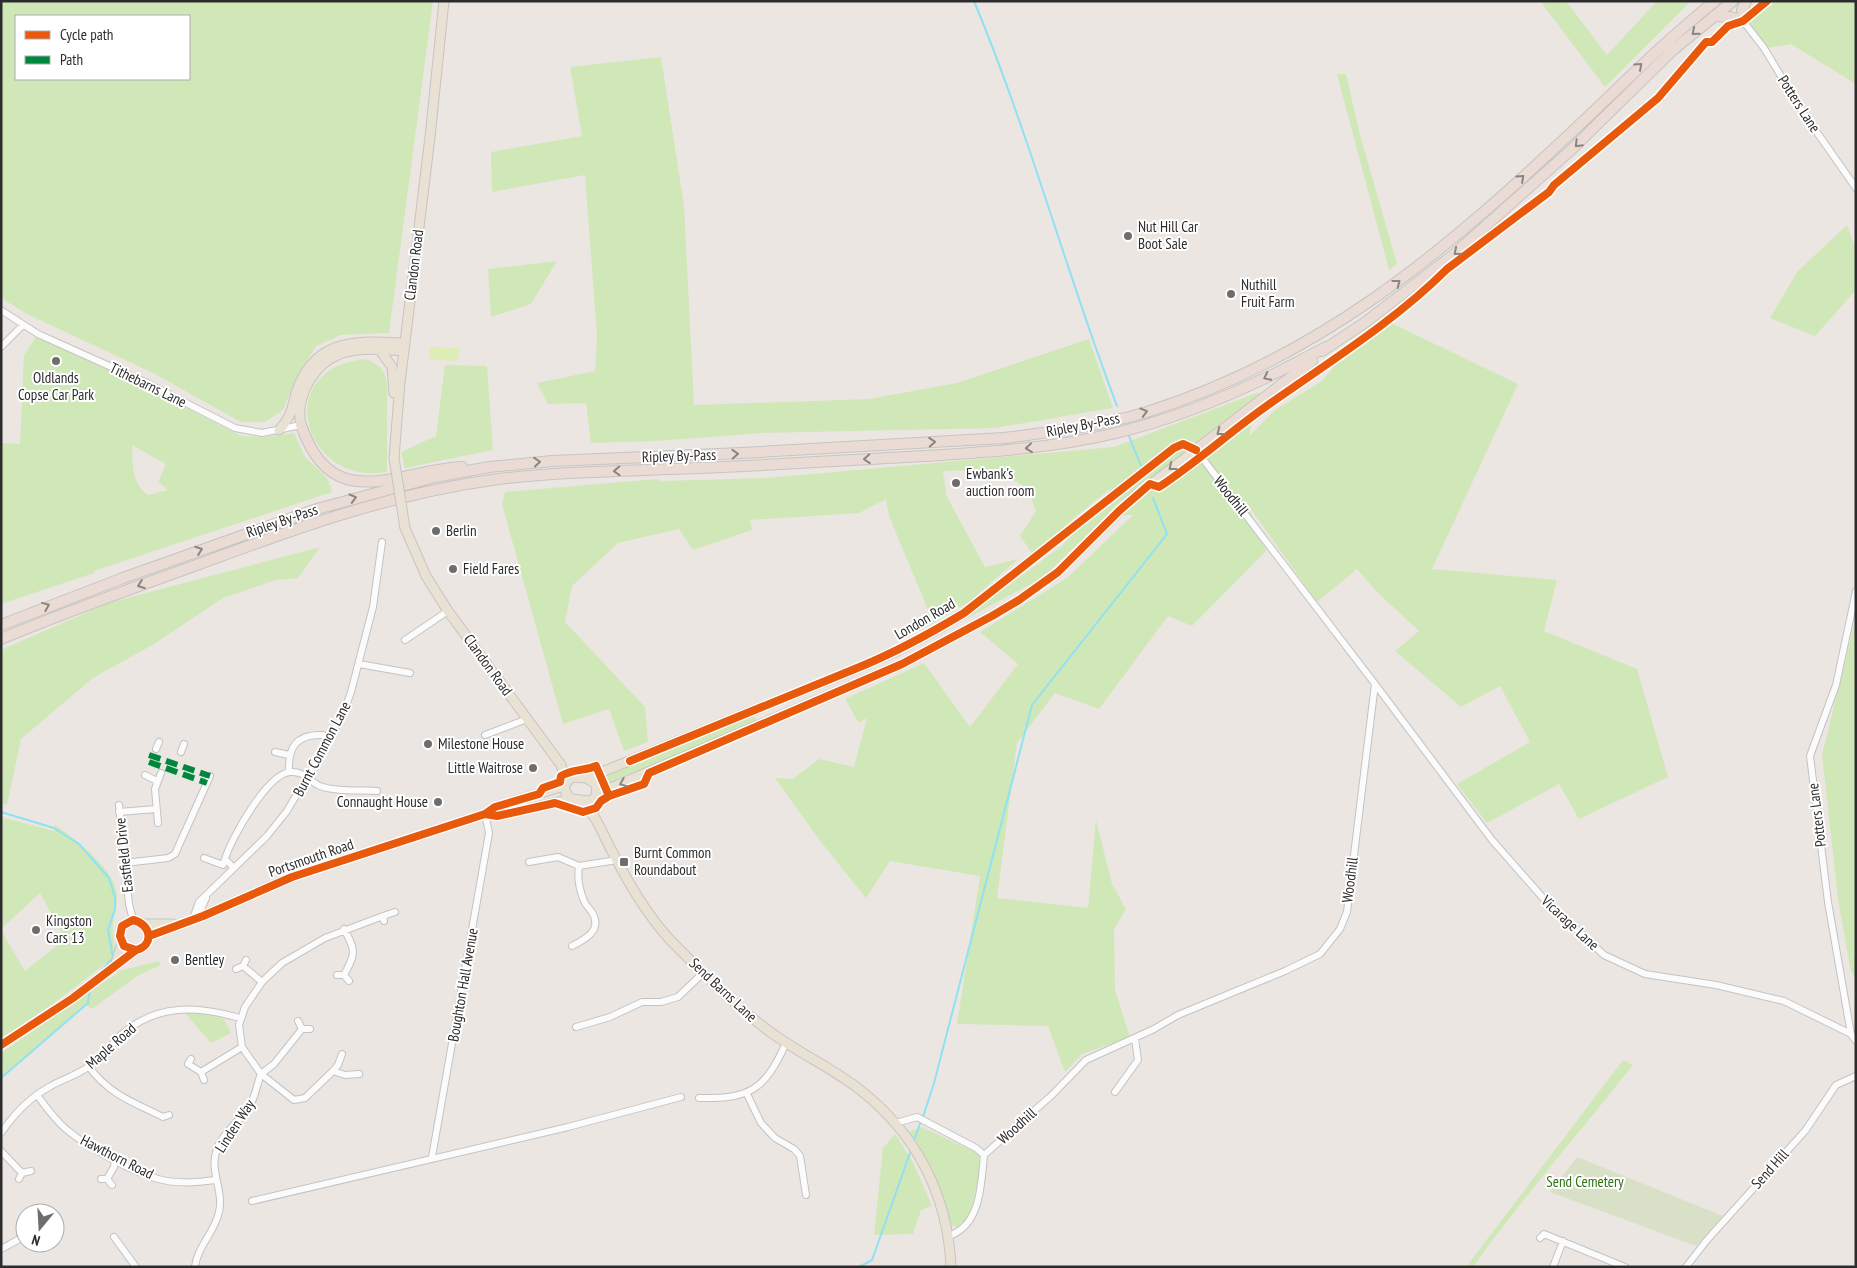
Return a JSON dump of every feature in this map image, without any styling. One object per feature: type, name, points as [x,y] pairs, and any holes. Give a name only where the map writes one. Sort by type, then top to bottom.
[{"type":"highway","name":"Ripley By-Pass","points":[[1,625],[68,598],[317,508],[383,489],[489,467],[552,461],[742,453],[1004,438],[1076,428],[1146,412],[1197,395],[1300,347],[1357,311],[1400,280],[1483,212],[1561,142],[1657,49],[1715,1]]},
{"type":"highway","points":[[1196,450],[1314,359],[1326,347],[1415,286],[1474,238],[1571,150],[1673,50],[1733,1]]},
{"type":"highway","points":[[1714,16],[1730,17],[1743,21],[1742,10],[1746,1]]},
{"type":"highway","name":"Ripley By-Pass","points":[[1,639],[65,612],[257,543],[353,512],[437,490],[490,480],[544,475],[747,466],[1043,447],[1116,433],[1197,408],[1245,388],[1326,347]]},
{"type":"highway","points":[[300,425],[315,457],[334,474],[349,480],[376,482],[446,468],[489,467]]},
{"type":"main road","name":"Clandon Road","points":[[444,1],[430,137],[397,413],[394,458],[405,530],[426,576],[448,611],[563,768],[576,776]]},
{"type":"main road","points":[[279,430],[293,411],[298,387],[306,369],[323,354],[353,342],[404,347]]},
{"type":"main road","points":[[300,425],[299,416],[302,396],[317,369],[339,353],[352,350],[404,347]]},
{"type":"main road","points":[[379,349],[392,367],[397,413]]},
{"type":"main road","name":"London Road","points":[[587,778],[846,673],[912,643],[964,613],[1174,448],[1183,444],[1196,450]]},
{"type":"main road","name":"London Road","points":[[595,797],[902,664],[992,616],[1019,600],[1058,572],[1135,496],[1196,450]]},
{"type":"main road","name":"Clandon Road","points":[[563,768],[565,783]]},
{"type":"main road","points":[[576,776],[587,778],[597,785],[595,797],[576,800],[566,793],[565,783],[576,776]]},
{"type":"main road","name":"Portsmouth Road","points":[[130,921],[144,924],[176,924],[192,921],[292,877],[484,814],[495,807],[565,783]]},
{"type":"main road","name":"Send Barns Lane","points":[[594,816],[595,797]]},
{"type":"main road","name":"Send Barns Lane","points":[[576,800],[594,816],[617,860],[650,915],[676,946],[728,997],[786,1043],[858,1088],[879,1105],[913,1144],[938,1193],[949,1236],[951,1267]]},
{"type":"main road","name":"Portsmouth Road","points":[[484,814],[496,816],[576,800]]},
{"type":"main road","points":[[115,967],[122,943],[120,931],[130,921]]},
{"type":"main road","points":[[144,924],[149,936]]},
{"type":"main road","name":"Portsmouth Road","points":[[1,1045],[87,988],[136,950],[144,946],[149,936],[176,924]]},
{"type":"main road","points":[[122,943],[128,948],[136,950]]},
{"type":"street","name":"Potters Lane","points":[[1743,21],[1764,48],[1802,111],[1856,188]]},
{"type":"street","name":"Tithebarns Lane","points":[[1,310],[38,334],[147,383],[235,428],[262,433],[300,425]]},
{"type":"street","points":[[1,347],[22,325]]},
{"type":"street","name":"Woodhill","points":[[984,1155],[1052,1095],[1086,1060],[1135,1039],[1178,1015],[1285,971],[1320,954],[1340,929],[1346,912],[1375,684],[1222,484],[1203,462],[1196,450]]},
{"type":"street","name":"Woodhill","points":[[1186,456],[1203,462]]},
{"type":"street","name":"Burnt Common Lane","points":[[192,921],[196,906],[277,824],[309,777],[342,718],[359,664],[373,607],[382,542]]},
{"type":"street","name":"Potters Lane","points":[[1856,591],[1836,685],[1810,756],[1828,902],[1851,1034],[1856,1041]]},
{"type":"street","points":[[405,640],[448,611]]},
{"type":"street","points":[[359,664],[410,673]]},
{"type":"street","name":"Vicarage Lane","points":[[1375,684],[1492,840],[1543,898],[1604,955],[1645,974],[1716,985],[1784,1001],[1851,1034]]},
{"type":"street","points":[[485,735],[527,719]]},
{"type":"street","points":[[288,772],[289,755],[299,740],[306,736],[323,734]]},
{"type":"street","points":[[181,752],[184,744]]},
{"type":"street","points":[[275,752],[289,755]]},
{"type":"street","points":[[204,858],[223,865],[230,843],[258,802],[277,778],[288,772],[309,777],[317,784],[328,788],[377,791]]},
{"type":"street","points":[[158,823],[155,789],[161,773]]},
{"type":"street","points":[[145,775],[157,780]]},
{"type":"street","points":[[125,863],[168,858],[175,854],[210,776]]},
{"type":"street","points":[[362,799],[363,790]]},
{"type":"street","name":"Eastfield Drive","points":[[130,921],[119,808],[156,809]]},
{"type":"street","name":"Boughton Hall Avenue","points":[[432,1157],[490,833],[484,814]]},
{"type":"street","points":[[529,862],[558,857],[579,866],[617,860]]},
{"type":"street","points":[[225,859],[234,868]]},
{"type":"street","points":[[572,946],[584,941],[592,934],[595,924],[594,915],[580,892],[577,877],[579,866]]},
{"type":"street","points":[[203,916],[201,909],[208,895]]},
{"type":"street","points":[[342,1054],[338,1065],[333,1071],[305,1098],[294,1100],[261,1074],[242,1047],[240,1018],[262,982],[294,956],[344,929],[383,919],[395,912]]},
{"type":"street","points":[[344,929],[352,942],[354,959],[340,975],[349,981]]},
{"type":"street","points":[[236,969],[245,963],[262,982]]},
{"type":"street","points":[[576,1026],[610,1017],[642,1002],[661,1002],[678,997],[703,973]]},
{"type":"street","name":"Maple Road","points":[[1,1133],[11,1119],[37,1095],[89,1067],[129,1029],[158,1013],[178,1008],[199,1008],[240,1018]]},
{"type":"street","points":[[298,1021],[302,1028]]},
{"type":"street","points":[[261,1074],[274,1064],[302,1028]]},
{"type":"street","points":[[302,1028],[310,1029]]},
{"type":"street","points":[[1115,1092],[1138,1060],[1135,1039]]},
{"type":"street","points":[[700,1098],[724,1098],[747,1094],[764,1081],[775,1067],[786,1043]]},
{"type":"street","points":[[201,1072],[242,1047]]},
{"type":"street","points":[[191,1059],[188,1064],[201,1072],[204,1080]]},
{"type":"street","points":[[89,1067],[108,1088],[166,1116],[161,1126]]},
{"type":"street","points":[[333,1071],[345,1075],[359,1074]]},
{"type":"street","name":"Linden Way","points":[[195,1267],[196,1257],[210,1235],[219,1213],[221,1200],[215,1180],[216,1152],[248,1109],[258,1091],[261,1074]]},
{"type":"street","name":"Send Hill","points":[[1686,1267],[1707,1240],[1805,1131],[1836,1085],[1856,1076]]},
{"type":"street","points":[[747,1094],[761,1123],[775,1138],[794,1149],[800,1156],[806,1195]]},
{"type":"street","name":"Hawthorn Road","points":[[37,1095],[66,1129],[115,1159],[157,1178],[179,1182],[215,1180]]},
{"type":"street","points":[[252,1201],[432,1157],[568,1127],[680,1097]]},
{"type":"street","points":[[896,1123],[918,1118],[976,1148],[984,1155],[980,1188],[971,1220],[961,1232],[949,1236]]},
{"type":"street","points":[[1,1151],[20,1176],[31,1171]]},
{"type":"street","points":[[112,1185],[104,1179],[114,1167],[115,1159]]},
{"type":"street","points":[[1540,1238],[1544,1234],[1625,1267]]},
{"type":"street","points":[[114,1237],[136,1267]]},
{"type":"street","points":[[1,1249],[15,1241]]},
{"type":"street","points":[[1553,1267],[1563,1241]]},
{"type":"green space","points":[[1,1],[433,1],[389,333],[341,335],[316,346],[296,378],[283,410],[265,422],[241,422],[153,373],[27,314],[1,298]]},
{"type":"green space","points":[[1540,1],[1566,1],[1607,55],[1657,1],[1691,1],[1605,87]]},
{"type":"green space","points":[[1769,1],[1856,1],[1856,84],[1791,44],[1767,48],[1746,17]]},
{"type":"green space","points":[[661,57],[684,206],[694,405],[869,399],[957,383],[1089,339],[1113,408],[995,428],[762,433],[656,441],[591,443],[586,403],[548,404],[537,383],[595,371],[597,336],[585,175],[492,192],[491,152],[582,136],[570,67]]},
{"type":"green space","points":[[1337,74],[1346,74],[1360,135],[1397,264],[1389,270]]},
{"type":"green space","points":[[1847,225],[1856,251],[1856,290],[1815,336],[1770,318],[1797,272]]},
{"type":"green space","points":[[557,261],[531,304],[491,317],[488,269]]},
{"type":"green space","points":[[1389,322],[1518,384],[1432,569],[1557,580],[1544,631],[1637,669],[1668,777],[1579,819],[1559,784],[1487,823],[1457,784],[1530,742],[1500,686],[1461,707],[1395,651],[1419,631],[1377,592],[1357,569],[1317,602],[1248,505],[1266,551],[1192,626],[1168,616],[1099,709],[1055,693],[1017,743],[997,898],[1088,908],[1096,820],[1112,884],[1126,909],[1114,929],[1115,990],[1130,1037],[1082,1054],[1065,1072],[1048,1026],[957,1024],[980,876],[890,861],[866,898],[821,842],[775,778],[793,779],[819,759],[854,767],[867,718],[859,723],[845,699],[924,663],[970,727],[1018,664],[980,632],[1067,578],[1133,515],[1109,515],[1042,578],[958,623],[1063,545],[1113,486],[1032,553],[1020,536],[1036,511],[1027,489],[1023,485],[1012,480],[995,477],[993,470],[943,471],[946,495],[985,567],[1018,559],[970,601],[917,632],[929,612],[889,516],[886,499],[859,513],[750,520],[752,530],[693,550],[679,529],[618,543],[572,586],[565,622],[645,707],[648,742],[624,751],[609,709],[563,724],[502,504],[505,492],[657,479],[661,481],[767,478],[1114,447],[1259,392],[1249,436],[1275,410],[1322,381],[1335,365]]},
{"type":"green space","points":[[36,337],[143,386],[241,436],[264,437],[294,433],[305,457],[328,479],[332,492],[1,604],[1,443],[20,444],[24,355]],"holes":[[[132,445],[166,464],[158,482],[168,490],[148,495],[138,485],[134,473]]]},
{"type":"green space","points":[[430,347],[459,348],[458,361],[429,360]]},
{"type":"green space","points":[[365,359],[380,367],[387,382],[387,472],[358,472],[335,462],[318,445],[309,425],[308,403],[316,383],[335,367]]},
{"type":"green space","points":[[445,365],[487,366],[493,450],[405,468],[401,452],[436,436]]},
{"type":"green space","points":[[320,547],[298,578],[276,580],[223,598],[154,644],[93,678],[21,739],[7,805],[1,804],[1,650],[108,603]]},
{"type":"green space","points":[[1856,616],[1856,977],[1851,972],[1838,900],[1822,755]]},
{"type":"green space","points":[[751,714],[756,718],[755,723],[606,786],[602,776]]},
{"type":"green space","points":[[1,817],[54,831],[55,825],[83,846],[101,864],[109,874],[117,894],[113,927],[117,955],[55,1002],[1,1039],[1,930],[25,971],[65,939],[40,893],[1,929]]},
{"type":"green space","points":[[159,961],[161,965],[137,976],[92,1009],[86,1005],[1,1077],[1,1053],[122,970]]},
{"type":"green space","points":[[185,1013],[206,1014],[224,1019],[231,1033],[211,1043]]},
{"type":"green space","points":[[1623,1060],[1633,1065],[1532,1190],[1473,1267],[1466,1267]]},
{"type":"green space","points":[[922,1127],[979,1154],[979,1177],[968,1222],[957,1228],[951,1224],[918,1144],[909,1132]]},
{"type":"green space","points":[[895,1134],[913,1162],[932,1206],[921,1210],[913,1234],[874,1235],[883,1148]]},
{"type":"green space","name":"Send Cemetery","points":[[1577,1157],[1723,1216],[1696,1246],[1550,1192]]},
{"type":"waterway","points":[[974,1],[1012,101],[1098,356],[1117,406]]},
{"type":"waterway","points":[[1129,436],[1141,466]]},
{"type":"waterway","points":[[923,1117],[934,1083],[1032,705],[1167,534],[1153,498]]},
{"type":"waterway","points":[[1,812],[54,828],[79,844],[109,878],[115,897],[115,909],[108,930],[113,958],[100,972]]},
{"type":"waterway","points":[[1,1078],[88,1003],[90,989]]},
{"type":"waterway","points":[[913,1143],[921,1121]]},
{"type":"waterway","points":[[859,1267],[872,1260],[911,1150]]},
{"type":"marked path","points":[[149,755],[210,776]]},
{"type":"marked path","points":[[149,762],[207,783]]},
{"type":"cycle path","points":[[485,814],[497,816],[555,803],[583,812],[596,808],[601,801],[609,796],[644,784],[649,773],[902,664],[1019,600],[1058,572],[1119,511],[1150,484],[1159,487],[1254,415],[1384,324],[1447,269],[1549,192],[1554,185],[1658,98],[1706,42],[1712,42],[1728,26],[1743,21],[1767,1]]},
{"type":"cycle path","points":[[630,761],[862,666],[927,635],[964,613],[1174,448],[1183,444],[1196,450]]},
{"type":"cycle path","points":[[149,936],[203,916],[292,877],[485,814],[495,807],[539,794],[543,788],[560,782],[561,776],[569,772],[596,766],[609,796]]},
{"type":"cycle path","points":[[1,1045],[73,998],[146,944],[148,939],[147,930],[139,922],[133,920],[122,926],[120,936],[124,946],[136,950]]},
{"type":"place","name":"Nut Hill Car Boot Sale","points":[[1128,236]]},
{"type":"place","name":"Nuthill Fruit Farm","points":[[1231,294]]},
{"type":"place","name":"Oldlands Copse Car Park","points":[[56,361]]},
{"type":"place","name":"Ewbank's auction room","points":[[956,483]]},
{"type":"place","name":"Berlin","points":[[436,531]]},
{"type":"place","name":"Field Fares","points":[[453,569]]},
{"type":"place","name":"Milestone House","points":[[428,744]]},
{"type":"place","name":"Little Waitrose","points":[[533,768]]},
{"type":"place","name":"Connaught House","points":[[438,802]]},
{"type":"place","name":"Burnt Common Roundabout","points":[[624,862]]},
{"type":"place","name":"Kingston Cars 13","points":[[36,930]]},
{"type":"place","name":"Bentley","points":[[175,960]]}]
